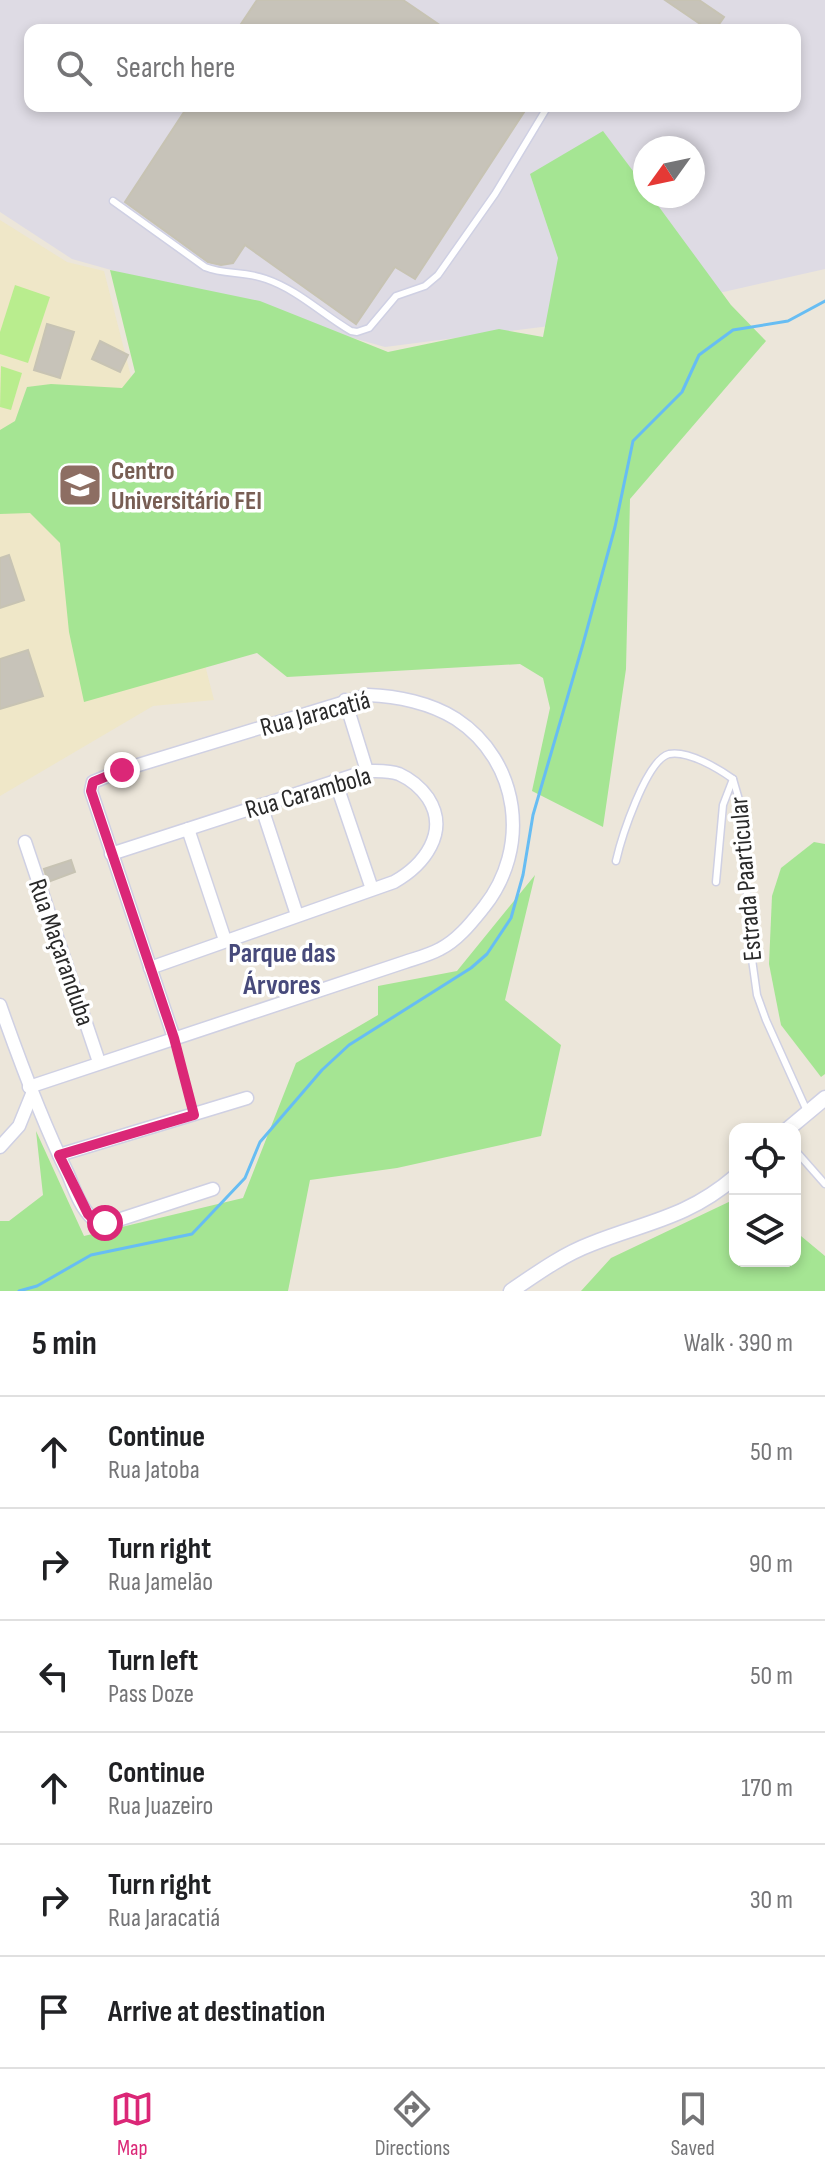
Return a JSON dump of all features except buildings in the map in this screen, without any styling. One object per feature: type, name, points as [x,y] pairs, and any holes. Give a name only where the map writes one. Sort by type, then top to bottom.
[{"type":"street","name":"Rua Jaracatiá","points":[[31,1091],[99,1062],[441,948],[464,930],[502,881],[515,832],[513,808],[493,755],[478,737],[455,718],[413,702],[368,695],[122,770],[92,786],[111,854]]},
{"type":"street","points":[[345,700],[367,771]]},
{"type":"street","name":"Rua Carambola","points":[[111,854],[367,771],[391,772],[411,781],[426,796],[436,817],[435,835],[426,857],[407,875],[150,968]]},
{"type":"street","points":[[335,780],[372,889]]},
{"type":"street","points":[[261,805],[297,915]]},
{"type":"street","points":[[188,829],[225,940]]},
{"type":"street","name":"Rua Maçaranduba","points":[[25,842],[99,1062]]},
{"type":"street","points":[[111,854],[174,1038]]},
{"type":"street","points":[[0,1005],[31,1091],[59,1155],[88,1214],[94,1220],[105,1223],[213,1189]]},
{"type":"street","points":[[0,1147],[19,1126],[31,1091]]},
{"type":"street","points":[[59,1155],[247,1098]]},
{"type":"street","points":[[795,1123],[825,1098]]},
{"type":"street","points":[[511,1291],[590,1244],[664,1220],[690,1208],[729,1181]]},
{"type":"lane","points":[[113,201],[205,267],[218,273],[252,274],[277,283],[351,331],[363,331],[392,299],[425,286],[445,267],[495,194],[544,112]]},
{"type":"lane","name":"Estrada Paarticular","points":[[616,861],[632,811],[651,772],[662,758],[668,754],[685,756],[733,779],[742,810],[750,945],[757,995],[807,1112]]},
{"type":"lane","points":[[716,882],[720,820],[733,779]]},
{"type":"lane","points":[[801,1157],[825,1184]]},
{"type":"path","points":[[174,1038],[194,1115]]},
{"type":"shaded area","points":[[0,0],[825,0],[825,269],[605,319],[385,347],[72,259],[0,212]]},
{"type":"shaded area","name":"Centro Universitário FEI","points":[[0,220],[67,262],[104,271],[214,700],[153,706],[0,796]]},
{"type":"green space","points":[[603,131],[633,171],[633,208],[660,208],[731,305],[766,341],[630,499],[626,669],[603,827],[532,791],[550,708],[543,678],[520,664],[287,677],[257,653],[84,702],[69,632],[60,543],[30,513],[0,514],[0,430],[15,421],[27,387],[51,384],[122,388],[135,372],[110,270],[260,301],[388,352],[499,329],[543,337],[558,258],[530,174]]},
{"type":"green space","points":[[15,285],[50,297],[28,363],[0,354],[0,332]]},
{"type":"green space","points":[[1,366],[22,373],[11,410],[0,407]]},
{"type":"green space","points":[[814,842],[825,844],[825,1074],[821,1077],[781,1025],[769,964],[772,896],[781,868]]},
{"type":"green space","points":[[535,875],[505,1000],[561,1045],[541,1136],[397,1168],[310,1180],[288,1291],[0,1291],[0,1221],[9,1221],[43,1195],[36,1131],[84,1236],[243,1198],[296,1063],[378,1015],[378,986],[457,971]]},
{"type":"green space","points":[[729,1202],[729,1267],[801,1267],[801,1236],[825,1256],[825,1291],[581,1291],[611,1258]]},
{"type":"waterway","points":[[19,1291],[37,1286],[91,1255],[192,1234],[245,1178],[260,1142],[322,1070],[349,1045],[471,968],[487,954],[511,918],[523,875],[533,815],[615,527],[633,441],[682,392],[699,355],[733,330],[788,321],[825,301]]},
{"type":"place","name":"Centro Universitário FEI","points":[[80,485]]},
{"type":"district","name":"Parque das Árvores","points":[[282,968]]},
{"type":"route","points":[[105,1223],[94,1220],[88,1214],[59,1155],[194,1115],[174,1038],[90,787],[93,782],[122,770]]}]
